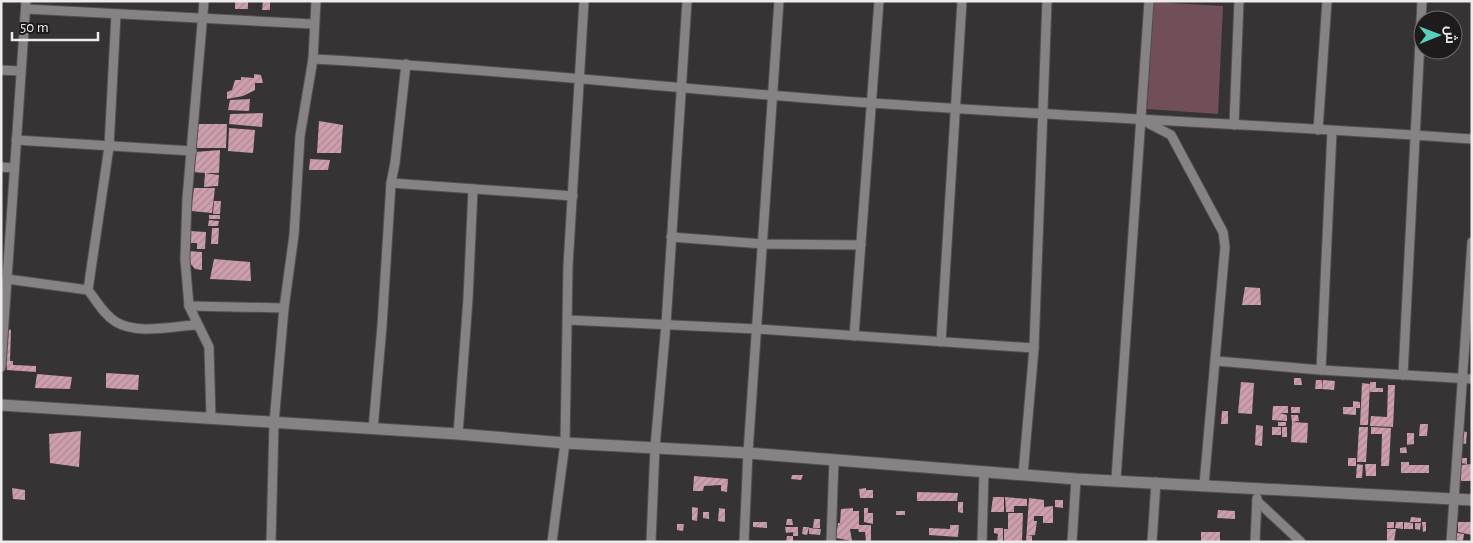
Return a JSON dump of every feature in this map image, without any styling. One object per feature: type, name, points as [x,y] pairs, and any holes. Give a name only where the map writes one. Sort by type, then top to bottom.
[{"type":"street","points":[[204,1],[192,151],[186,199],[185,259],[189,306],[209,346],[211,419]]},
{"type":"street","points":[[271,542],[274,423],[284,308],[294,235],[300,136],[313,59],[316,1]]},
{"type":"street","points":[[552,542],[564,443],[568,266],[584,1]]},
{"type":"street","points":[[651,542],[655,447],[683,89],[687,1]]},
{"type":"street","points":[[744,542],[748,453],[779,1]]},
{"type":"street","points":[[854,336],[879,1]]},
{"type":"street","points":[[941,342],[962,1]]},
{"type":"street","points":[[1024,475],[1034,348],[1047,1]]},
{"type":"street","points":[[1116,480],[1149,1]]},
{"type":"street","points":[[1234,125],[1239,1]]},
{"type":"street","points":[[1318,130],[1327,1]]},
{"type":"street","points":[[1402,375],[1417,135],[1422,1]]},
{"type":"street","points":[[1,368],[26,5],[116,14],[314,24]]},
{"type":"street","points":[[88,290],[109,146],[116,14]]},
{"type":"street","points":[[313,59],[406,64],[579,78],[683,89],[871,103],[1472,139]]},
{"type":"street","points":[[373,429],[391,183],[406,64]]},
{"type":"street","points":[[1,70],[20,72]]},
{"type":"street","points":[[1141,120],[1171,135],[1223,232],[1225,247],[1204,485]]},
{"type":"street","points":[[1321,370],[1332,131]]},
{"type":"street","points":[[16,140],[192,151]]},
{"type":"street","points":[[1,167],[14,168]]},
{"type":"street","points":[[391,183],[573,196]]},
{"type":"street","points":[[458,434],[468,299],[473,188]]},
{"type":"street","points":[[671,237],[763,244],[861,245]]},
{"type":"street","points":[[1451,542],[1468,378],[1472,242]]},
{"type":"street","points":[[7,279],[88,290],[104,311],[116,322],[137,328],[197,325]]},
{"type":"street","points":[[189,306],[284,308]]},
{"type":"street","points":[[568,320],[757,329],[1034,348]]},
{"type":"street","points":[[1216,361],[1321,370],[1468,378]]},
{"type":"street","points":[[1,405],[95,409],[211,419],[458,434],[564,443],[748,453],[1076,479],[1472,500]]},
{"type":"street","points":[[831,542],[834,460]]},
{"type":"street","points":[[982,542],[984,472]]},
{"type":"street","points":[[1072,542],[1076,479]]},
{"type":"street","points":[[1152,542],[1156,482]]},
{"type":"street","points":[[1255,542],[1256,488]]},
{"type":"street","points":[[1257,501],[1301,542]]},
{"type":"shaded area","points":[[1154,2],[1223,6],[1218,114],[1147,109]]},
{"type":"building","points":[[263,1],[270,1],[270,10],[262,10]]},
{"type":"building","points":[[235,2],[248,2],[248,9],[235,9]]},
{"type":"building","points":[[254,74],[261,75],[263,83],[255,83],[255,90],[243,96],[227,99],[227,92],[232,90],[235,80],[241,80],[241,77],[254,78]]},
{"type":"building","points":[[250,99],[249,111],[228,110],[230,100]]},
{"type":"building","points":[[263,113],[262,127],[229,124],[230,114]]},
{"type":"building","points":[[319,121],[343,125],[341,153],[317,153]]},
{"type":"building","points":[[197,124],[227,124],[226,148],[196,148]]},
{"type":"building","points":[[229,128],[255,130],[253,153],[228,151]]},
{"type":"building","points":[[220,150],[219,173],[193,172],[195,152]]},
{"type":"building","points":[[310,159],[330,160],[328,170],[309,170]]},
{"type":"building","points":[[205,173],[219,175],[218,186],[204,187]]},
{"type":"building","points":[[194,188],[215,188],[212,213],[191,211]]},
{"type":"building","points":[[214,201],[221,201],[220,214],[213,214]]},
{"type":"building","points":[[209,215],[220,215],[220,219],[209,219]]},
{"type":"building","points":[[209,220],[219,221],[218,226],[208,226]]},
{"type":"building","points":[[212,228],[219,228],[218,244],[211,244]]},
{"type":"building","points":[[190,231],[206,232],[205,249],[197,249],[197,243],[188,243]]},
{"type":"building","points":[[187,251],[202,252],[202,270],[195,269],[189,262]]},
{"type":"building","points":[[214,259],[250,262],[251,281],[210,279]]},
{"type":"building","points":[[1245,287],[1260,288],[1261,305],[1242,305]]},
{"type":"building","points":[[7,329],[11,330],[10,361],[13,361],[13,365],[36,366],[36,372],[7,370],[4,348]]},
{"type":"building","points":[[106,373],[139,375],[138,390],[106,388]]},
{"type":"building","points":[[37,374],[72,377],[70,389],[35,388]]},
{"type":"building","points":[[1294,378],[1301,378],[1302,385],[1294,385]]},
{"type":"building","points":[[1316,380],[1322,380],[1322,389],[1315,389]]},
{"type":"building","points":[[1323,380],[1335,381],[1334,390],[1322,389]]},
{"type":"building","points":[[1241,382],[1254,383],[1252,414],[1238,413]]},
{"type":"building","points":[[1370,382],[1376,382],[1376,388],[1383,388],[1383,392],[1370,392]]},
{"type":"building","points":[[1362,383],[1370,384],[1368,425],[1360,425]]},
{"type":"building","points":[[1388,385],[1395,385],[1393,427],[1370,426],[1371,416],[1387,417]]},
{"type":"building","points":[[1353,401],[1360,402],[1360,408],[1356,408],[1356,415],[1343,414],[1343,407],[1353,407]]},
{"type":"building","points":[[1273,406],[1288,406],[1288,413],[1280,413],[1287,415],[1287,421],[1272,420]]},
{"type":"building","points":[[1291,407],[1300,407],[1300,413],[1291,413]]},
{"type":"building","points":[[1222,411],[1228,411],[1228,424],[1221,424]]},
{"type":"building","points":[[1291,415],[1298,415],[1299,421],[1292,422]]},
{"type":"building","points":[[1278,422],[1286,422],[1286,426],[1278,426]]},
{"type":"building","points":[[1292,422],[1308,423],[1307,443],[1291,442]]},
{"type":"building","points":[[1420,424],[1428,424],[1427,436],[1419,436]]},
{"type":"building","points":[[1256,425],[1263,426],[1262,446],[1255,445]]},
{"type":"building","points":[[1272,427],[1281,427],[1281,435],[1272,435]]},
{"type":"building","points":[[1282,427],[1287,427],[1287,437],[1282,437]]},
{"type":"building","points":[[1359,427],[1368,427],[1366,462],[1357,462]]},
{"type":"building","points":[[1371,427],[1391,428],[1389,466],[1381,466],[1382,434],[1371,434]]},
{"type":"building","points":[[81,431],[79,467],[50,463],[49,434]]},
{"type":"building","points":[[1461,431],[1467,432],[1466,444],[1461,443]]},
{"type":"building","points":[[1407,433],[1414,433],[1414,444],[1407,445]]},
{"type":"building","points":[[1406,447],[1407,453],[1400,453],[1400,448]]},
{"type":"building","points":[[1348,458],[1356,458],[1356,466],[1348,466]]},
{"type":"building","points":[[1460,458],[1467,458],[1467,464],[1460,463]]},
{"type":"building","points":[[1401,462],[1409,462],[1409,465],[1429,465],[1429,473],[1401,473]]},
{"type":"building","points":[[1357,464],[1363,465],[1362,478],[1356,478]]},
{"type":"building","points":[[1365,464],[1376,464],[1376,476],[1366,476]]},
{"type":"building","points":[[1472,464],[1472,481],[1461,481],[1461,465]]},
{"type":"building","points":[[792,475],[803,475],[801,480],[791,479]]},
{"type":"building","points":[[694,476],[728,479],[727,492],[721,491],[721,485],[704,486],[703,491],[693,491]]},
{"type":"building","points":[[12,488],[25,490],[25,500],[13,499]]},
{"type":"building","points":[[866,488],[866,490],[873,490],[873,498],[860,498],[859,489]]},
{"type":"building","points":[[917,492],[958,493],[957,501],[917,501]]},
{"type":"building","points":[[993,497],[1004,497],[1004,512],[991,512]]},
{"type":"building","points":[[1005,497],[1027,499],[1027,506],[1014,506],[1014,512],[1006,512]]},
{"type":"building","points":[[1029,498],[1044,500],[1044,507],[1053,506],[1053,523],[1043,523],[1043,516],[1034,516],[1034,521],[1037,521],[1035,535],[1026,536]]},
{"type":"building","points":[[1055,500],[1063,500],[1063,508],[1055,507]]},
{"type":"building","points":[[958,502],[963,502],[963,513],[958,512]]},
{"type":"building","points":[[692,507],[698,508],[697,521],[692,520]]},
{"type":"building","points":[[719,508],[725,509],[725,522],[718,521]]},
{"type":"building","points":[[853,508],[853,511],[859,511],[859,525],[871,525],[871,542],[866,541],[865,532],[859,532],[858,529],[850,529],[852,541],[836,538],[841,509]]},
{"type":"building","points":[[864,508],[868,508],[868,513],[873,513],[873,524],[864,522]]},
{"type":"building","points":[[1218,510],[1235,511],[1235,519],[1217,518]]},
{"type":"building","points":[[896,511],[905,511],[905,515],[896,515]]},
{"type":"building","points":[[703,512],[709,512],[709,519],[703,518]]},
{"type":"building","points":[[1008,513],[1023,513],[1022,542],[1004,542],[1004,529],[1008,529]]},
{"type":"building","points":[[1411,517],[1421,518],[1421,522],[1410,522]]},
{"type":"building","points":[[787,519],[792,519],[793,525],[786,525]]},
{"type":"building","points":[[814,519],[820,519],[820,528],[813,528]]},
{"type":"building","points":[[753,522],[767,522],[767,528],[753,527]]},
{"type":"building","points":[[1387,522],[1394,522],[1394,528],[1387,528]]},
{"type":"building","points":[[1396,522],[1403,522],[1403,529],[1395,528]]},
{"type":"building","points":[[1404,522],[1413,523],[1413,529],[1404,529]]},
{"type":"building","points":[[1422,522],[1426,522],[1426,531],[1423,532]]},
{"type":"building","points":[[1458,522],[1472,522],[1472,535],[1458,532]]},
{"type":"building","points":[[1415,523],[1421,523],[1420,530],[1415,529]]},
{"type":"building","points":[[677,524],[684,524],[683,531],[677,530]]},
{"type":"building","points":[[950,525],[959,525],[958,537],[929,535],[929,528],[950,529]]},
{"type":"building","points":[[785,527],[798,527],[798,536],[793,536],[793,532],[786,533]]},
{"type":"building","points":[[803,527],[809,527],[807,535],[802,534]]},
{"type":"building","points":[[809,528],[821,529],[820,535],[809,534]]},
{"type":"building","points":[[994,528],[1003,528],[1003,542],[997,542],[998,534],[994,533]]},
{"type":"building","points":[[1387,529],[1396,529],[1394,542],[1387,542]]},
{"type":"building","points":[[1201,532],[1220,532],[1220,542],[1201,542]]},
{"type":"building","points":[[1457,533],[1464,534],[1463,541],[1456,540]]},
{"type":"building","points":[[787,536],[793,536],[793,542],[786,542]]},
{"type":"building","points":[[1026,536],[1032,536],[1032,542],[1026,542]]}]
